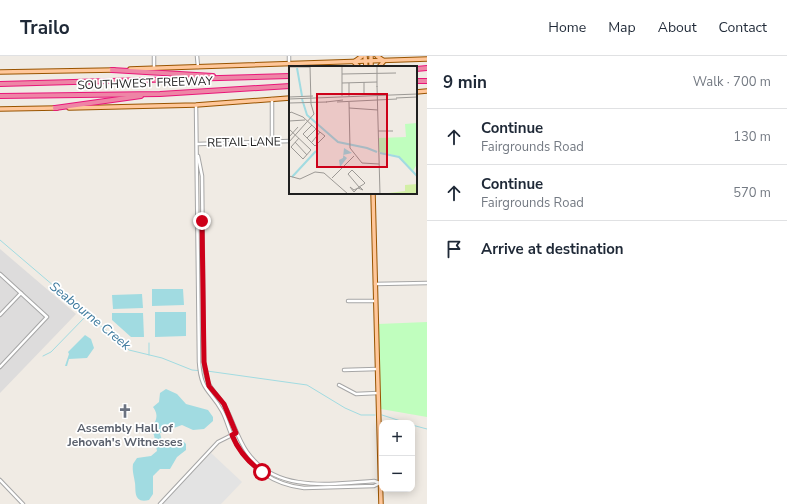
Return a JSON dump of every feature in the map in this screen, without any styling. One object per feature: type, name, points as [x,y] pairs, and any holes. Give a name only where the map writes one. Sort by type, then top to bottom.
[{"type":"highway","points":[[417,69],[427,68]]},
{"type":"highway","points":[[112,70],[245,78]]},
{"type":"highway","name":"SOUTHWEST FREEWAY","points":[[0,84],[289,76]]},
{"type":"highway","points":[[417,81],[427,80]]},
{"type":"highway","name":"SOUTHWEST FREEWAY","points":[[0,96],[160,94],[289,86]]},
{"type":"highway","points":[[54,108],[160,94]]},
{"type":"main road","points":[[354,62],[362,56]]},
{"type":"main road","points":[[365,56],[366,66]]},
{"type":"main road","points":[[371,56],[371,66]]},
{"type":"main road","points":[[377,56],[384,61]]},
{"type":"main road","points":[[0,72],[198,68],[427,59]]},
{"type":"main road","points":[[380,66],[384,61]]},
{"type":"main road","points":[[354,62],[358,66]]},
{"type":"main road","points":[[417,92],[427,91]]},
{"type":"main road","points":[[0,109],[196,106],[289,98]]},
{"type":"main road","points":[[373,194],[374,284],[379,456]]},
{"type":"main road","points":[[380,492],[381,504]]},
{"type":"street","points":[[154,56],[154,69]]},
{"type":"street","points":[[197,56],[198,68]]},
{"type":"street","points":[[289,56],[289,64]]},
{"type":"street","points":[[272,99],[272,142]]},
{"type":"street","points":[[196,106],[198,156],[202,176],[204,362],[206,379],[209,386],[226,410],[246,451],[255,461],[269,472],[288,481],[321,484],[374,481],[379,483]]},
{"type":"street","name":"RETAIL LANE","points":[[198,144],[289,141]]},
{"type":"street","points":[[198,156],[196,162],[199,362],[202,380],[209,395],[220,407],[232,435],[246,458],[252,465],[273,480],[302,488],[374,486],[379,484]]},
{"type":"street","points":[[0,274],[47,317],[0,367]]},
{"type":"street","points":[[374,284],[427,283]]},
{"type":"street","points":[[0,315],[21,293]]},
{"type":"street","points":[[348,301],[375,301]]},
{"type":"street","points":[[344,370],[377,369]]},
{"type":"street","points":[[339,385],[356,394],[378,393]]},
{"type":"street","points":[[160,504],[218,442],[236,433]]},
{"type":"street","points":[[0,480],[24,504]]},
{"type":"shaded area","points":[[0,249],[76,314],[0,393]]},
{"type":"shaded area","points":[[211,453],[242,482],[221,504],[161,504]]},
{"type":"green space","points":[[427,322],[427,417],[381,409],[378,324]]},
{"type":"water","points":[[152,289],[183,289],[184,305],[152,306]]},
{"type":"water","points":[[142,294],[143,308],[113,309],[112,295]]},
{"type":"water","points":[[155,312],[186,312],[186,336],[155,337]]},
{"type":"water","points":[[112,313],[143,313],[144,337],[131,337],[112,320]]},
{"type":"water","points":[[85,335],[91,339],[94,348],[87,358],[69,359],[67,366],[65,366],[69,354],[68,352]]},
{"type":"water","points":[[166,389],[177,394],[186,404],[208,410],[213,417],[213,421],[204,429],[193,430],[182,425],[160,433],[163,445],[168,445],[182,440],[186,444],[186,450],[177,457],[170,469],[160,469],[153,476],[153,494],[149,500],[144,501],[140,500],[136,496],[133,464],[137,458],[151,456],[157,451],[154,435],[151,430],[156,416],[153,407],[159,402],[160,393]]},
{"type":"waterway","name":"Seabourne Creek","points":[[0,240],[129,350],[162,358],[192,370],[203,371]]},
{"type":"waterway","points":[[43,356],[51,352],[87,315]]},
{"type":"waterway","points":[[149,343],[149,355]]},
{"type":"waterway","name":"Seabourne Creek","points":[[207,371],[307,385],[345,408],[361,415],[375,415]]},
{"type":"waterway","name":"Seabourne Creek","points":[[382,415],[398,420]]},
{"type":"waterway","name":"Seabourne Creek","points":[[415,426],[427,429]]},
{"type":"place","name":"Assembly Hall of Jehovah's Witnesses","points":[[125,411]]},
{"type":"route","points":[[202,221],[204,268],[204,362],[206,379],[213,392],[224,404],[229,415],[236,433],[232,435],[234,441],[252,465],[262,472]]}]
